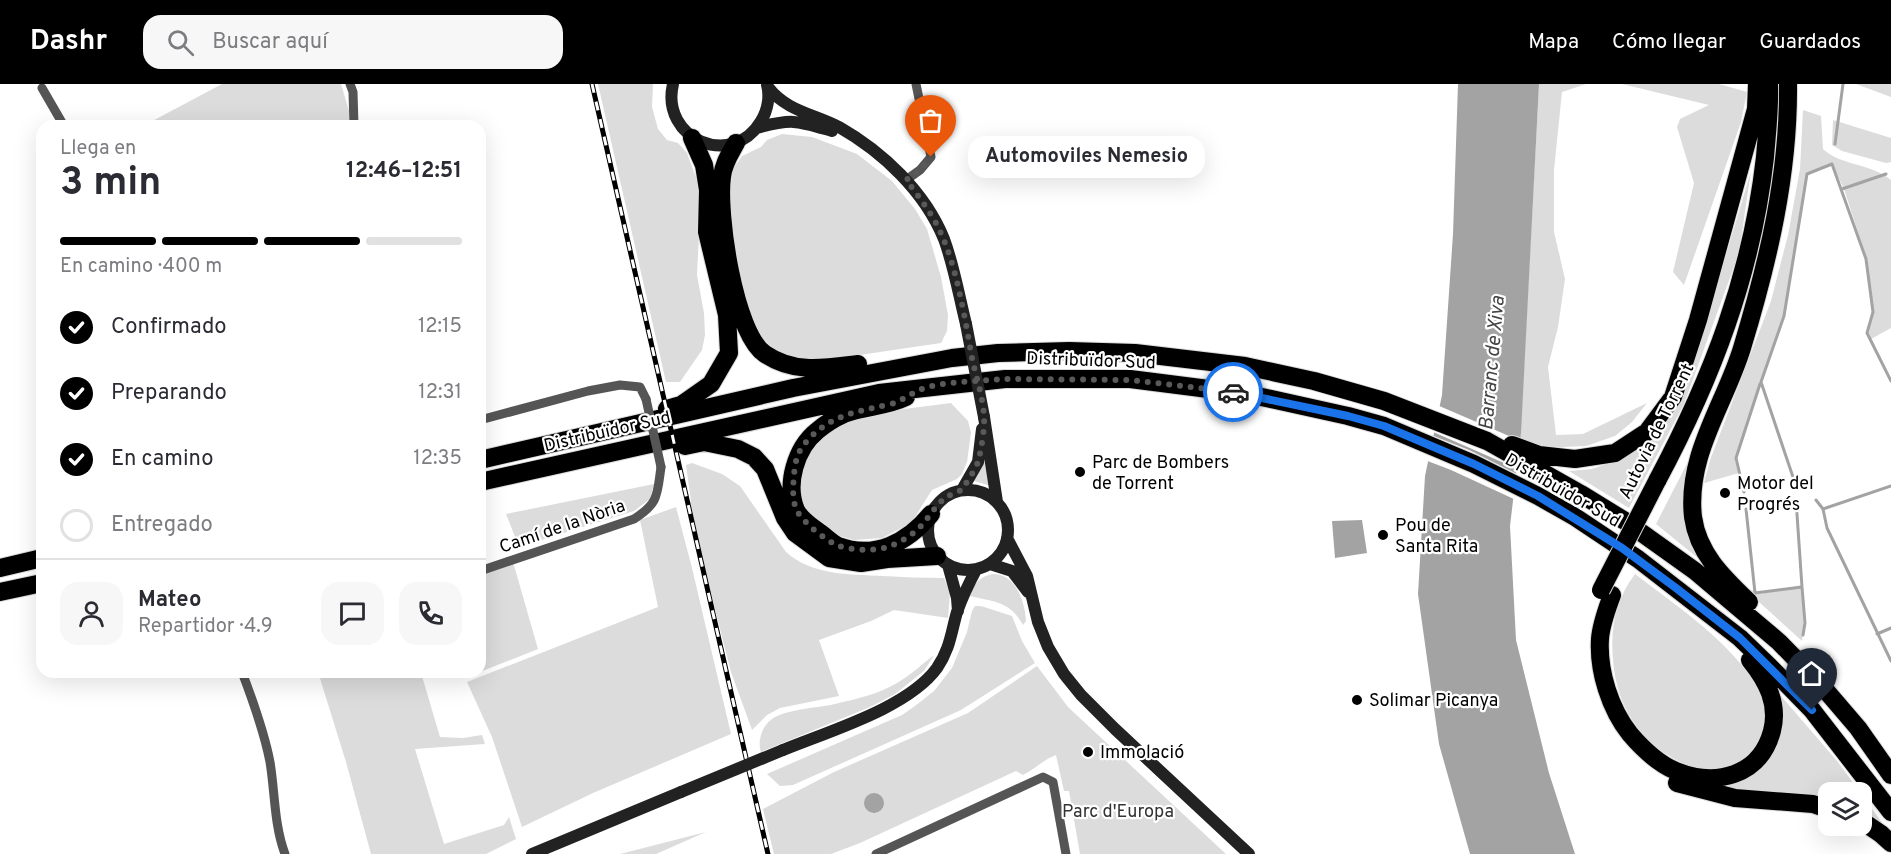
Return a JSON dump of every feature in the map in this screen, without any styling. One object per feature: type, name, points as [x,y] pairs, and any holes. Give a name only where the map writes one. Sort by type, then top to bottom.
[{"type":"highway","points":[[1540,463],[1616,453],[1647,432],[1673,397],[1698,320],[1742,164],[1756,109],[1757,84]]},
{"type":"highway","name":"Autovia de Torrent","points":[[1662,484],[1730,320],[1745,267],[1760,199],[1770,108],[1769,84]]},
{"type":"highway","points":[[1788,84],[1788,113],[1780,201],[1766,268],[1742,349],[1700,451],[1694,475],[1692,501],[1694,519],[1698,538],[1709,560],[1764,617],[1779,642],[1822,686],[1858,728],[1891,775]]},
{"type":"highway","points":[[486,457],[526,443],[681,405],[711,384],[729,353],[727,315],[707,232],[708,190],[704,165],[692,138]]},
{"type":"highway","points":[[736,143],[726,160],[722,174],[720,210],[722,230],[745,325],[753,341],[764,353],[796,368],[815,370],[925,355],[952,358]]},
{"type":"highway","points":[[1749,321],[1699,427],[1662,484],[1606,592],[1589,640],[1594,688],[1616,733],[1642,763],[1682,786],[1735,798],[1818,806]]},
{"type":"highway","name":"Distribuïdor Sud","points":[[486,458],[793,388],[952,358],[998,353],[1069,351],[1146,354],[1245,366],[1314,381],[1384,401],[1487,441],[1505,443],[1540,463],[1625,520],[1695,571],[1779,642]]},
{"type":"highway","name":"Distribuïdor Sud","points":[[486,481],[879,393],[1005,379],[1130,380],[1248,394],[1348,416],[1384,426],[1474,464],[1575,517],[1638,559],[1740,638],[1812,710],[1891,812]]},
{"type":"highway","points":[[927,387],[894,403],[843,414],[818,431],[804,444],[795,460],[792,491],[796,510],[806,523],[837,545],[859,549],[882,549],[900,542],[918,530],[931,514]]},
{"type":"highway","points":[[486,482],[539,479],[704,442],[738,449],[754,457],[765,469],[785,518],[795,533],[829,558],[861,563],[887,559],[943,561]]},
{"type":"highway","points":[[0,568],[36,559]]},
{"type":"highway","points":[[0,592],[36,584]]},
{"type":"highway","points":[[1606,592],[1605,615],[1600,638],[1601,662],[1615,710],[1630,734],[1652,755],[1675,770],[1697,777],[1731,776],[1747,768],[1761,756],[1769,742],[1774,722],[1773,699],[1764,680],[1751,661],[1728,639],[1718,622]]},
{"type":"highway","points":[[1872,828],[1891,843]]},
{"type":"street","points":[[350,84],[353,92],[354,120]]},
{"type":"street","points":[[673,84],[670,94],[672,111],[680,126],[692,138],[706,144],[721,146],[736,143],[748,137],[758,128],[768,104],[768,85]]},
{"type":"street","points":[[906,180],[920,170],[931,157],[916,84]]},
{"type":"street","points":[[768,85],[774,95],[789,106],[858,138],[906,180],[927,206],[943,237],[966,324],[997,502],[1006,519],[1007,538],[1004,548],[990,564],[976,570],[957,569],[943,561],[931,547],[928,536],[931,514],[938,502],[949,494],[962,490],[975,490],[997,502]]},
{"type":"street","points":[[42,88],[61,120]]},
{"type":"street","points":[[758,128],[793,120],[858,138]]},
{"type":"street","name":"Camí de la Nòria","points":[[486,418],[588,391],[620,385],[640,387],[646,399],[661,467],[658,491],[650,509],[634,519],[486,569]]},
{"type":"street","points":[[962,490],[978,462],[984,417]]},
{"type":"street","points":[[1007,538],[1027,576],[1038,622],[1048,647],[1064,674],[1115,729],[1249,854]]},
{"type":"street","points":[[943,561],[957,598],[958,612]]},
{"type":"street","points":[[990,564],[1012,571],[1034,600]]},
{"type":"street","points":[[532,854],[904,698],[936,669],[952,637],[958,612],[976,570]]},
{"type":"street","points":[[244,678],[258,713],[270,761],[279,839],[285,854]]},
{"type":"street","points":[[876,854],[1043,777],[1053,782],[1066,854]]},
{"type":"green space","points":[[222,84],[341,84],[349,111],[349,120],[154,120]]},
{"type":"green space","points":[[598,84],[653,84],[652,107],[658,129],[667,140],[678,143],[687,153],[698,183],[697,275],[704,313],[705,335],[702,350],[680,382],[666,382]]},
{"type":"green space","points":[[1539,84],[1586,84],[1562,92],[1554,170],[1554,232],[1565,279],[1558,327],[1548,367],[1556,435],[1583,434],[1647,403],[1632,422],[1615,436],[1586,446],[1539,448],[1520,441]]},
{"type":"green space","points":[[1622,84],[1719,84],[1747,92],[1741,122],[1684,285],[1673,272],[1694,183],[1677,127],[1680,119],[1709,105]]},
{"type":"green space","points":[[1856,84],[1891,84],[1891,97]]},
{"type":"green space","points":[[1803,110],[1821,116],[1823,149],[1830,155],[1874,170],[1891,180],[1891,328],[1871,339],[1868,335],[1874,313],[1867,260],[1844,189],[1832,164],[1807,174],[1784,316],[1735,460],[1739,473],[1704,483],[1710,460],[1771,301],[1788,235],[1800,169]]},
{"type":"green space","points":[[1833,120],[1891,138],[1891,162],[1886,163],[1842,151],[1832,145]]},
{"type":"green space","points":[[782,134],[812,137],[857,154],[892,181],[915,209],[927,229],[941,277],[948,315],[947,331],[941,343],[812,362],[796,359],[776,351],[756,332],[748,312],[727,215],[733,169],[742,156],[761,147],[767,140]]},
{"type":"green space","points":[[1751,171],[1739,253],[1684,404],[1629,508],[1569,471],[1592,469],[1622,458],[1652,440],[1678,406],[1693,366]]},
{"type":"green space","points":[[951,403],[968,421],[971,433],[967,462],[957,479],[932,490],[911,523],[882,538],[854,540],[833,534],[806,510],[801,499],[800,484],[803,465],[808,453],[831,430],[856,419],[881,412]]},
{"type":"green space","points":[[984,435],[991,486],[974,481]]},
{"type":"green space","points":[[1694,450],[1704,563],[1656,524]]},
{"type":"green space","points":[[692,463],[722,474],[740,486],[786,552],[808,566],[844,574],[944,578],[950,592],[948,618],[894,610],[819,640],[839,696],[780,708],[767,715],[752,730],[731,672],[688,504],[691,501],[686,465]]},
{"type":"green space","points":[[654,484],[650,499],[634,511],[519,547],[506,514]]},
{"type":"green space","points":[[676,507],[731,734],[593,793],[522,827],[492,737],[467,682],[477,678],[486,678],[486,675],[658,607],[640,520]]},
{"type":"green space","points":[[513,562],[538,649],[486,670],[486,571]]},
{"type":"green space","points":[[993,574],[1008,579],[1018,590],[1026,621],[1023,625],[1013,611],[1007,607],[994,601],[970,596],[978,581]]},
{"type":"green space","points":[[1635,574],[1711,633],[1738,661],[1761,690],[1766,714],[1761,737],[1756,747],[1741,761],[1722,768],[1711,769],[1700,769],[1688,765],[1653,745],[1628,713],[1616,682],[1612,636],[1623,593]]},
{"type":"green space","points":[[1802,585],[1804,625],[1802,641],[1748,592],[1754,590],[1760,594]]},
{"type":"green space","points":[[975,606],[1012,616],[1022,641],[1035,663],[961,710],[793,785],[780,786],[767,774],[902,715],[934,691],[952,668]]},
{"type":"green space","points":[[934,655],[924,671],[895,694],[870,707],[761,752],[761,734],[772,719],[785,713],[835,704],[883,690],[902,680]]},
{"type":"green space","name":"Parc d'Europa","points":[[1037,666],[1068,707],[1226,854],[1080,854],[1069,791],[1064,791],[1056,755],[1023,775],[1016,771],[860,843],[831,854],[774,854],[763,809],[834,772],[968,713]]},
{"type":"green space","points":[[320,678],[423,678],[440,737],[463,738],[482,735],[485,744],[415,749],[444,844],[504,825],[509,817],[516,839],[486,854],[371,854]]},
{"type":"green space","points":[[1781,696],[1853,782],[1818,782],[1818,796],[1800,793],[1730,791],[1716,788],[1754,770],[1766,761],[1775,744],[1781,715]]},
{"type":"green space","points":[[1872,809],[1885,827],[1872,819]]},
{"type":"green space","points":[[706,832],[656,854],[620,854]]},
{"type":"water","name":"Barranc de Xiva","points":[[1458,84],[1539,84],[1521,433],[1510,526],[1516,640],[1549,773],[1575,854],[1470,854],[1439,744],[1418,594],[1425,476],[1442,395],[1453,234]]},
{"type":"water","points":[[1362,520],[1367,553],[1335,558],[1332,521]]},
{"type":"water","points":[[874,793],[881,796],[884,803],[881,810],[874,813],[867,810],[864,803],[867,796]]},
{"type":"pier","points":[[1437,405],[1523,442],[1520,470],[1431,431]]},
{"type":"pier","points":[[1431,435],[1469,450],[1519,475],[1516,500],[1425,460]]},
{"type":"waterway","points":[[1835,144],[1843,84]]},
{"type":"waterway","points":[[1795,483],[1761,382],[1784,316],[1807,174],[1832,164],[1866,259],[1873,312],[1867,333],[1891,381]]},
{"type":"waterway","points":[[1842,189],[1886,174]]},
{"type":"waterway","points":[[1744,492],[1736,458],[1760,384]]},
{"type":"waterway","points":[[1823,509],[1891,486]]},
{"type":"waterway","points":[[1796,500],[1802,587]]},
{"type":"waterway","points":[[1816,500],[1823,509],[1827,528],[1891,661]]},
{"type":"waterway","points":[[1746,509],[1755,593],[1802,587],[1805,623],[1803,635]]},
{"type":"waterway","points":[[1877,634],[1891,628]]},
{"type":"railway","points":[[592,84],[768,854]]},
{"type":"way so far","points":[[931,157],[920,170],[906,180],[927,206],[943,237],[951,261],[966,324],[970,347],[975,370],[980,394],[984,417],[978,462],[962,490],[949,494],[938,502],[918,530],[900,542],[882,549],[859,549],[837,545],[806,523],[796,510],[792,491],[795,460],[804,444],[843,414],[894,403],[927,387],[966,383],[985,381],[1005,379],[1130,380],[1233,392]]},
{"type":"place","name":"Automoviles Nemesio","points":[[931,157]]},
{"type":"place","name":"Parc de Bombers de Torrent","points":[[1080,472]]},
{"type":"place","name":"Motor del Progrés","points":[[1725,493]]},
{"type":"place","name":"Pou de Santa Rita","points":[[1383,535]]},
{"type":"place","name":"Solimar Picanya","points":[[1357,700]]},
{"type":"place","name":"Immolació","points":[[1088,752]]},
{"type":"route","points":[[1233,392],[1348,416],[1384,426],[1474,464],[1538,496],[1622,548],[1676,588],[1740,638],[1812,710]]}]
